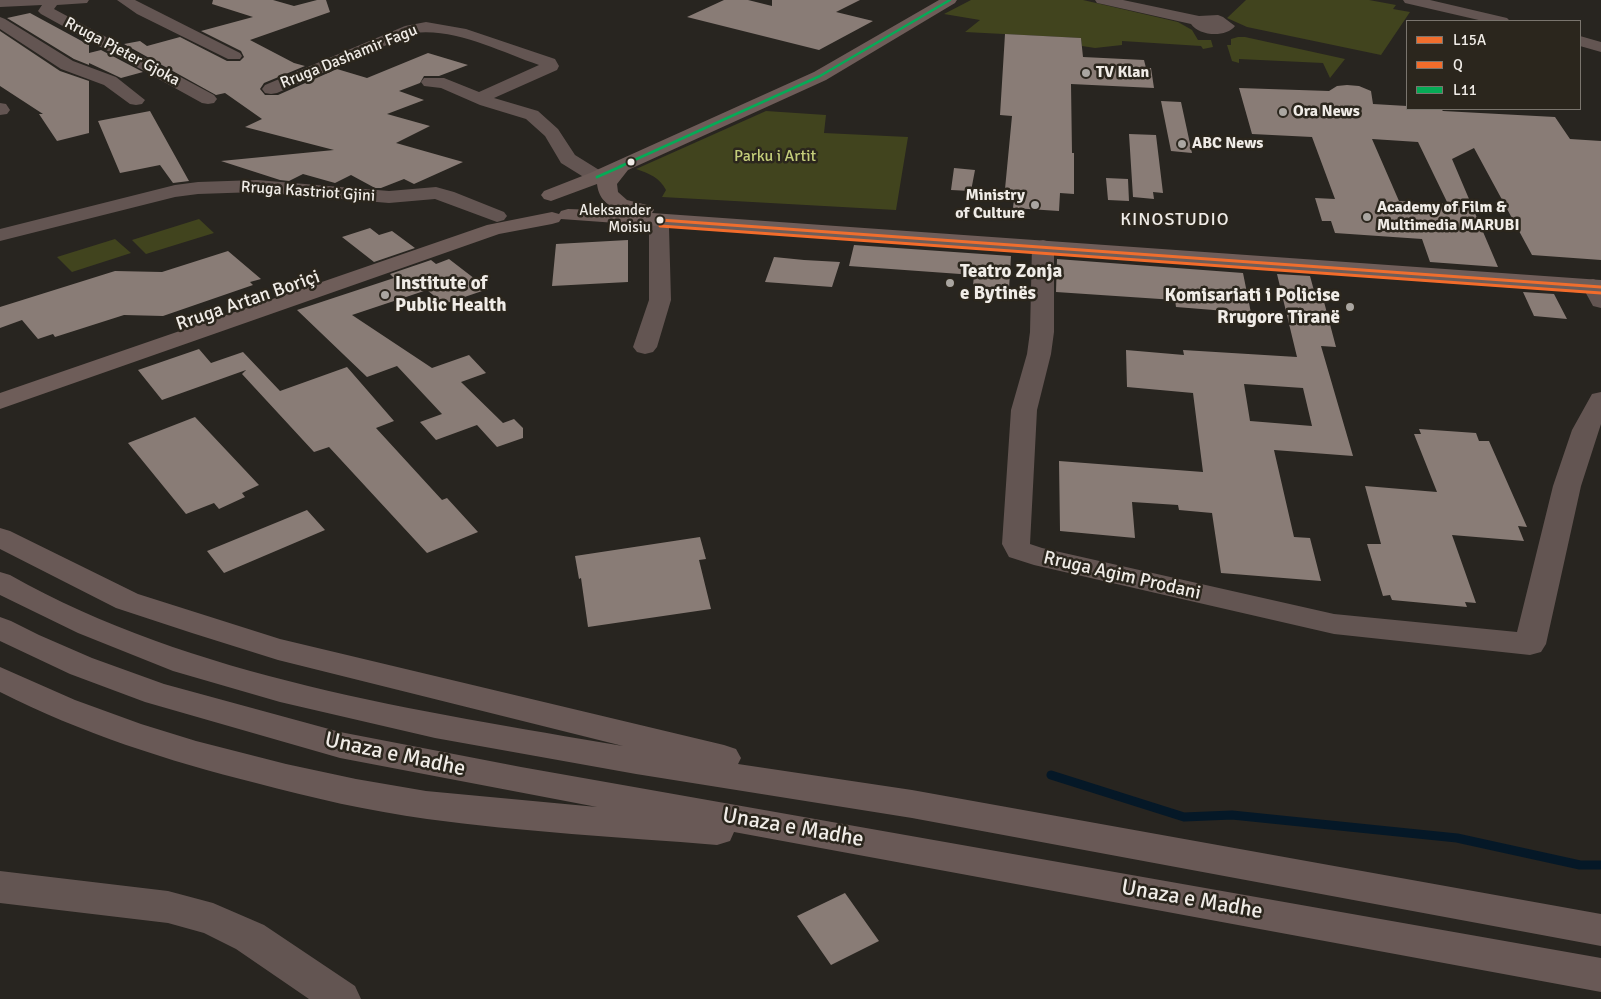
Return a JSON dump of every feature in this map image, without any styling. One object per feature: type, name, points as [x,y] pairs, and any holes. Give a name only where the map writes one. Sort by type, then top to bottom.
[{"type":"highway","points":[[0,536],[127,600],[278,649],[912,804]]},
{"type":"highway","name":"Unaza e Madhe","points":[[0,582],[89,626],[184,663],[280,690],[435,726],[636,761],[912,804],[1601,930]]},
{"type":"highway","name":"Unaza e Madhe","points":[[0,628],[28,643],[81,666],[156,694],[340,745],[512,778],[1601,975]]},
{"type":"highway","points":[[0,678],[25,692],[100,724],[209,759],[327,788],[448,808],[893,846]]},
{"type":"main road","name":"Rruga Artan Boriçi","points":[[0,386],[497,216],[597,177],[820,76],[950,0]]},
{"type":"main road","points":[[621,166],[607,183],[608,194],[615,202],[637,210]]},
{"type":"main road","points":[[569,209],[597,177]]},
{"type":"main road","points":[[569,209],[562,195],[537,200],[527,210],[531,214],[569,209],[637,210],[1178,248],[1599,288]]},
{"type":"main road","name":"Rruga Artan Boriçi","points":[[0,401],[447,245],[505,226],[569,209]]},
{"type":"main road","points":[[569,209],[634,218],[1044,246],[1599,288]]},
{"type":"street","points":[[0,2],[82,0]]},
{"type":"street","points":[[124,0],[142,11],[234,56]]},
{"type":"street","points":[[1102,0],[1200,21]]},
{"type":"street","points":[[1410,0],[1454,4],[1499,20]]},
{"type":"street","name":"Rruga Pjeter Gjoka","points":[[51,2],[46,11],[208,99]]},
{"type":"street","points":[[0,22],[67,65],[110,81],[136,100]]},
{"type":"street","name":"Rruga Dashamir Fagu","points":[[271,89],[411,29],[426,26],[474,37],[550,64],[551,66],[479,98]]},
{"type":"street","points":[[1581,41],[1601,47]]},
{"type":"street","points":[[430,82],[444,83],[479,98],[532,115],[552,133],[568,159],[597,177]]},
{"type":"street","name":"Rruga Kastriot Gjini","points":[[0,235],[175,191],[198,188],[257,186],[389,197],[436,193],[497,216]]},
{"type":"street","points":[[645,347],[660,300],[659,228]]},
{"type":"street","name":"Rruga Agim Prodani","points":[[1044,246],[1042,332],[1039,354],[1024,410],[1016,544],[1019,550],[1034,556],[1334,624],[1530,644],[1567,486],[1585,430],[1601,399]]},
{"type":"street","points":[[0,887],[168,907],[213,919],[250,937],[340,999]]},
{"type":"green space","points":[[971,0],[1083,0],[1178,22],[1192,30],[1198,40],[1211,40],[1213,47],[1203,49],[1201,46],[1122,41],[1122,45],[1095,48],[1082,46],[1081,38],[965,32],[980,20],[944,14]]},
{"type":"green space","points":[[1246,0],[1369,0],[1396,5],[1393,9],[1410,12],[1381,55],[1247,27],[1227,18]]},
{"type":"green space","points":[[1238,37],[1345,59],[1330,78],[1323,63],[1239,59],[1239,63],[1232,61],[1227,45],[1231,45],[1231,39]]},
{"type":"green space","name":"Parku i Artit","points":[[766,111],[826,115],[824,133],[908,137],[896,210],[662,197],[666,190],[660,182],[650,174],[636,169]]},
{"type":"green space","points":[[199,219],[214,233],[146,254],[132,240]]},
{"type":"green space","points":[[115,239],[131,253],[72,272],[57,257]]},
{"type":"building","points":[[213,0],[273,0],[294,6],[317,0],[326,0],[330,12],[250,40],[294,63],[305,66],[264,83],[260,89],[265,95],[278,95],[337,69],[367,78],[428,53],[468,65],[439,76],[424,76],[420,83],[399,91],[424,100],[387,114],[430,126],[396,143],[463,162],[414,184],[404,179],[381,188],[375,188],[351,175],[335,183],[303,174],[289,181],[280,180],[221,161],[334,150],[245,127],[262,119],[225,93],[216,95],[124,44],[140,41],[147,46],[180,37],[227,61],[240,61],[244,57],[241,51],[201,31],[253,17],[212,4]]},
{"type":"building","points":[[724,0],[748,0],[772,6],[772,0],[860,0],[836,12],[873,21],[819,50],[687,17]]},
{"type":"building","points":[[30,13],[89,45],[89,53],[101,50],[143,72],[121,78],[89,63],[89,65],[74,59],[7,18]]},
{"type":"building","points":[[0,31],[60,71],[89,81],[89,133],[57,141],[39,114],[43,114],[0,86]]},
{"type":"building","points":[[1005,34],[1081,38],[1083,57],[1144,60],[1146,68],[1151,68],[1154,88],[1071,84],[1074,194],[1060,193],[1059,211],[1013,208],[1015,190],[1005,189],[1012,116],[1000,115]]},
{"type":"building","points":[[1337,86],[1359,86],[1371,91],[1373,104],[1406,106],[1406,110],[1442,110],[1555,117],[1570,139],[1601,141],[1601,260],[1532,255],[1474,148],[1452,159],[1498,267],[1430,262],[1422,239],[1335,233],[1331,221],[1322,221],[1315,198],[1335,199],[1312,137],[1252,134],[1239,88],[1329,91]],"holes":[[[1372,139],[1418,142],[1448,204],[1399,201]]]},
{"type":"building","points":[[1161,101],[1181,102],[1192,153],[1171,151]]},
{"type":"building","points":[[150,111],[189,181],[173,183],[160,165],[120,173],[98,121]]},
{"type":"building","points":[[1129,134],[1156,135],[1163,193],[1153,192],[1154,199],[1133,197]]},
{"type":"building","points":[[954,168],[975,170],[971,191],[951,190]]},
{"type":"building","points":[[1106,178],[1128,179],[1129,201],[1108,200]]},
{"type":"building","points":[[370,228],[379,235],[392,231],[415,248],[374,262],[342,237]]},
{"type":"building","points":[[628,240],[628,282],[552,286],[556,244]]},
{"type":"building","points":[[854,245],[1011,256],[1009,289],[973,286],[974,275],[849,266]]},
{"type":"building","points":[[228,251],[261,279],[250,282],[253,285],[163,316],[124,315],[55,337],[53,334],[38,339],[22,320],[0,328],[0,307],[115,271],[162,272]]},
{"type":"building","points":[[774,257],[840,262],[832,287],[765,282]]},
{"type":"building","points":[[449,259],[488,289],[444,304],[427,290],[352,315],[432,368],[469,355],[486,373],[461,382],[503,423],[514,419],[523,428],[523,438],[497,447],[477,425],[436,440],[420,422],[442,414],[397,366],[367,377],[297,310],[394,278],[390,274],[431,260],[436,264]]},
{"type":"building","points":[[1057,259],[1243,273],[1251,313],[1176,307],[1175,300],[1056,292]]},
{"type":"building","points":[[1277,274],[1310,276],[1316,298],[1323,298],[1336,347],[1321,346],[1353,456],[1274,450],[1294,537],[1310,538],[1321,581],[1221,573],[1212,513],[1179,510],[1178,505],[1132,502],[1135,538],[1060,531],[1059,461],[1203,472],[1193,393],[1127,387],[1126,350],[1184,355],[1183,350],[1297,357]],"holes":[[[1244,384],[1303,388],[1312,426],[1250,421]]]},
{"type":"building","points":[[1523,292],[1554,294],[1567,319],[1534,316]]},
{"type":"building","points":[[199,349],[211,363],[243,352],[280,391],[347,367],[394,421],[376,428],[442,500],[447,498],[478,532],[427,553],[329,447],[314,452],[242,374],[246,370],[162,400],[138,370]]},
{"type":"building","points":[[195,417],[259,485],[242,493],[245,497],[219,509],[214,503],[186,514],[128,443]]},
{"type":"building","points":[[1419,429],[1476,433],[1479,441],[1489,441],[1527,527],[1518,526],[1524,541],[1452,535],[1476,603],[1465,602],[1467,607],[1392,600],[1390,595],[1383,596],[1367,544],[1381,544],[1365,486],[1437,492],[1414,434],[1421,434]]},
{"type":"building","points":[[307,510],[325,530],[224,573],[207,551]]},
{"type":"building","points":[[700,537],[706,559],[699,560],[711,609],[588,627],[581,578],[579,579],[575,556]]},
{"type":"building","points":[[845,893],[879,941],[831,965],[797,916]]},
{"type":"waterway","points":[[1051,775],[1184,817],[1232,815],[1457,838],[1580,865],[1601,865]]},
{"type":"transit line","name":"L11","points":[[597,177],[820,76],[950,0]]},
{"type":"transit line","name":"L15A","points":[[660,220],[1601,287]]},
{"type":"transit line","name":"Q","points":[[660,226],[1601,293]]},
{"type":"place","name":"TV Klan","points":[[1086,73]]},
{"type":"place","name":"Ora News","points":[[1283,112]]},
{"type":"place","name":"ABC News","points":[[1182,144]]},
{"type":"place","name":"Ministry of Culture","points":[[1035,205]]},
{"type":"place","name":"Academy of Film & Multimedia MARUBI","points":[[1367,217]]},
{"type":"place","name":"Aleksander Moisiu","points":[[660,220]]},
{"type":"place","name":"Teatro Zonja e Bytinës","points":[[950,283]]},
{"type":"place","name":"Institute of Public Health","points":[[385,295]]},
{"type":"place","name":"Komisariati i Policise Rrugore Tiranë","points":[[1350,307]]},
{"type":"district","name":"KINOSTUDIO","points":[[1175,220]]}]
